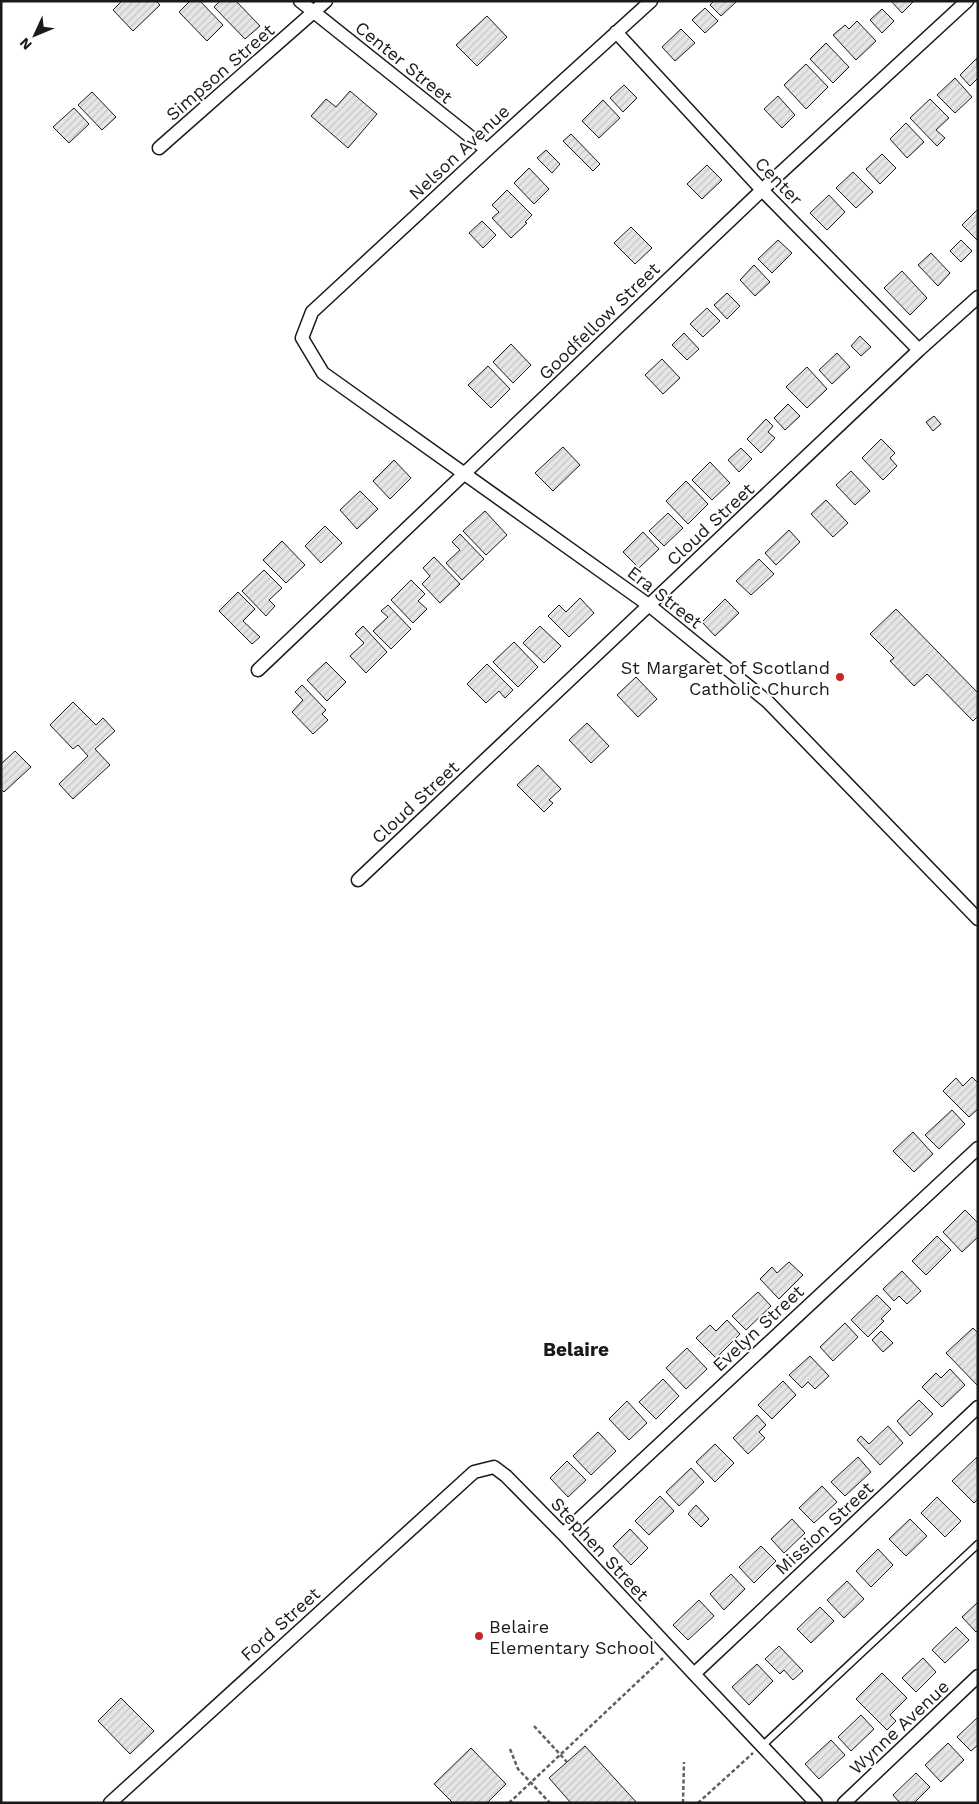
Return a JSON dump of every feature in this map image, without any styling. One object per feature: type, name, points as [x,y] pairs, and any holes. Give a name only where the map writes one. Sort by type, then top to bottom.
[{"type":"street","name":"Center Street","points":[[300,1],[487,150]]},
{"type":"street","name":"Simpson Street","points":[[159,148],[326,1]]},
{"type":"street","name":"Nelson Avenue","points":[[302,338],[312,312],[651,1]]},
{"type":"street","name":"Goodfellow Street","points":[[258,670],[762,190],[967,1]]},
{"type":"street","name":"Center","points":[[616,32],[762,190],[919,350]]},
{"type":"street","name":"Cloud Street","points":[[358,880],[919,350],[978,297]]},
{"type":"street","name":"Era Street","points":[[302,338],[323,373],[650,606],[768,702],[978,919]]},
{"type":"street","name":"Evelyn Street","points":[[563,1534],[978,1148]]},
{"type":"street","name":"Mission Street","points":[[694,1674],[978,1407]]},
{"type":"street","name":"Stephen Street","points":[[474,1472],[494,1467],[506,1476],[816,1803]]},
{"type":"street","name":"Ford Street","points":[[117,1800],[474,1472]]},
{"type":"street","name":"Wynne Avenue","points":[[844,1803],[978,1676]]},
{"type":"lane","points":[[762,1746],[978,1544]]},
{"type":"path","points":[[509,1803],[671,1650]]},
{"type":"path","points":[[534,1726],[567,1762]]},
{"type":"path","points":[[698,1803],[762,1746]]},
{"type":"path","points":[[510,1748],[518,1769],[550,1803]]},
{"type":"path","points":[[683,1803],[684,1762]]},
{"type":"building","points":[[122,1],[156,1],[160,5],[133,31],[113,10]]},
{"type":"building","points":[[190,1],[200,1],[223,25],[207,41],[179,12]]},
{"type":"building","points":[[220,1],[236,1],[260,26],[245,39],[214,7]]},
{"type":"building","points":[[714,1],[736,2],[721,16],[710,5]]},
{"type":"building","points":[[891,1],[914,1],[902,13]]},
{"type":"building","points":[[705,8],[718,21],[705,33],[692,20]]},
{"type":"building","points":[[882,9],[894,21],[882,33],[870,20]]},
{"type":"building","points":[[487,16],[507,37],[477,66],[456,45]]},
{"type":"building","points":[[857,21],[876,41],[856,60],[833,35],[845,25],[849,29]]},
{"type":"building","points":[[681,29],[695,43],[675,61],[662,47]]},
{"type":"building","points":[[826,43],[849,67],[833,83],[810,59]]},
{"type":"building","points":[[977,58],[978,78],[970,86],[960,75]]},
{"type":"building","points":[[806,64],[828,87],[806,109],[784,85]]},
{"type":"building","points":[[955,78],[972,97],[955,113],[937,95]]},
{"type":"building","points":[[624,85],[637,98],[623,112],[610,98]]},
{"type":"building","points":[[350,91],[377,114],[348,148],[311,116],[326,99],[336,107]]},
{"type":"building","points":[[92,92],[116,117],[102,130],[78,105]]},
{"type":"building","points":[[778,96],[795,115],[782,128],[764,109]]},
{"type":"building","points":[[930,99],[949,118],[936,130],[945,138],[937,146],[910,118]]},
{"type":"building","points":[[603,100],[620,118],[599,138],[582,121]]},
{"type":"building","points":[[74,108],[89,124],[69,143],[53,127]]},
{"type":"building","points":[[906,123],[924,142],[907,158],[890,139]]},
{"type":"building","points":[[571,134],[600,164],[593,171],[563,141]]},
{"type":"building","points":[[546,150],[560,164],[552,173],[537,158]]},
{"type":"building","points":[[882,154],[896,168],[880,184],[866,169]]},
{"type":"building","points":[[707,165],[722,180],[702,199],[687,184]]},
{"type":"building","points":[[529,168],[549,189],[534,204],[514,183]]},
{"type":"building","points":[[853,172],[873,192],[856,208],[836,188]]},
{"type":"building","points":[[507,190],[532,215],[525,222],[527,223],[511,238],[492,218],[499,212],[492,205]]},
{"type":"building","points":[[829,195],[845,212],[827,230],[810,213]]},
{"type":"building","points":[[978,209],[978,241],[962,225]]},
{"type":"building","points":[[482,221],[496,235],[483,248],[469,233]]},
{"type":"building","points":[[631,227],[652,248],[635,264],[614,243]]},
{"type":"building","points":[[778,240],[792,253],[772,273],[758,259]]},
{"type":"building","points":[[961,240],[972,251],[961,262],[950,251]]},
{"type":"building","points":[[931,253],[950,273],[938,286],[918,265]]},
{"type":"building","points":[[754,265],[770,282],[755,296],[740,280]]},
{"type":"building","points":[[902,271],[927,298],[910,315],[884,288]]},
{"type":"building","points":[[727,293],[740,306],[727,319],[714,305]]},
{"type":"building","points":[[707,308],[720,321],[703,337],[690,324]]},
{"type":"building","points":[[684,333],[699,349],[687,360],[672,345]]},
{"type":"building","points":[[860,336],[871,347],[861,356],[851,346]]},
{"type":"building","points":[[511,344],[531,365],[513,383],[493,362]]},
{"type":"building","points":[[837,353],[850,367],[832,384],[819,370]]},
{"type":"building","points":[[662,359],[680,378],[663,394],[645,375]]},
{"type":"building","points":[[488,366],[510,389],[491,408],[468,385]]},
{"type":"building","points":[[807,367],[827,389],[807,408],[786,387]]},
{"type":"building","points":[[788,404],[800,416],[785,430],[774,418]]},
{"type":"building","points":[[934,416],[941,424],[933,431],[926,422]]},
{"type":"building","points":[[766,419],[773,426],[768,432],[775,438],[761,453],[747,439]]},
{"type":"building","points":[[881,439],[895,453],[890,458],[897,466],[883,480],[862,458]]},
{"type":"building","points":[[563,447],[580,465],[553,491],[535,473]]},
{"type":"building","points":[[741,448],[752,459],[739,472],[728,460]]},
{"type":"building","points":[[394,460],[411,478],[390,499],[373,481]]},
{"type":"building","points":[[710,462],[730,483],[712,500],[692,480]]},
{"type":"building","points":[[851,471],[870,491],[855,505],[836,485]]},
{"type":"building","points":[[686,481],[708,504],[688,524],[666,501]]},
{"type":"building","points":[[360,491],[378,509],[357,529],[340,510]]},
{"type":"building","points":[[826,500],[848,523],[833,537],[811,514]]},
{"type":"building","points":[[485,511],[507,535],[486,555],[463,531]]},
{"type":"building","points":[[668,513],[683,528],[664,546],[649,531]]},
{"type":"building","points":[[325,526],[342,543],[321,563],[305,546]]},
{"type":"building","points":[[789,530],[800,542],[776,565],[765,553]]},
{"type":"building","points":[[643,532],[659,549],[639,568],[623,552]]},
{"type":"building","points":[[460,534],[484,559],[462,580],[446,563],[460,550],[452,542]]},
{"type":"building","points":[[282,541],[305,565],[286,583],[263,560]]},
{"type":"building","points":[[434,557],[460,584],[440,603],[422,584],[430,576],[423,568]]},
{"type":"building","points":[[759,559],[774,574],[751,595],[736,581]]},
{"type":"building","points":[[264,570],[282,588],[269,600],[275,606],[266,616],[242,591]]},
{"type":"building","points":[[411,580],[425,594],[418,601],[427,609],[413,623],[391,600]]},
{"type":"building","points":[[238,592],[255,609],[243,621],[260,637],[252,644],[219,611]]},
{"type":"building","points":[[580,598],[594,613],[569,637],[548,616],[559,605],[566,612]]},
{"type":"building","points":[[725,599],[739,613],[715,636],[702,622]]},
{"type":"building","points":[[388,605],[411,629],[391,649],[373,631],[388,617],[381,611]]},
{"type":"building","points":[[896,609],[978,693],[978,716],[973,721],[927,674],[914,686],[890,661],[894,658],[870,634]]},
{"type":"building","points":[[363,626],[387,652],[366,673],[350,656],[364,643],[355,634]]},
{"type":"building","points":[[540,626],[561,646],[544,663],[523,643]]},
{"type":"building","points":[[514,642],[538,667],[518,687],[493,662]]},
{"type":"building","points":[[326,662],[346,682],[327,701],[307,680]]},
{"type":"building","points":[[487,664],[513,690],[505,698],[499,691],[486,703],[467,684]]},
{"type":"building","points":[[636,677],[657,699],[638,717],[617,695]]},
{"type":"building","points":[[302,685],[326,710],[322,714],[328,720],[313,734],[292,712],[303,700],[295,692]]},
{"type":"building","points":[[73,702],[96,725],[103,718],[115,731],[95,749],[110,765],[73,799],[59,784],[88,756],[78,745],[73,749],[50,725]]},
{"type":"building","points":[[587,723],[609,746],[591,763],[569,740]]},
{"type":"building","points":[[15,751],[31,767],[4,792],[1,789],[1,764]]},
{"type":"building","points":[[538,765],[561,789],[549,800],[553,803],[544,812],[517,785]]},
{"type":"building","points":[[972,1077],[978,1083],[978,1109],[969,1117],[943,1091],[956,1078],[963,1086]]},
{"type":"building","points":[[952,1110],[965,1124],[939,1149],[925,1135]]},
{"type":"building","points":[[913,1132],[933,1154],[914,1172],[893,1151]]},
{"type":"building","points":[[965,1210],[978,1223],[978,1237],[962,1252],[943,1232]]},
{"type":"building","points":[[937,1236],[951,1250],[926,1275],[912,1261]]},
{"type":"building","points":[[789,1262],[803,1275],[779,1299],[760,1279],[772,1267],[777,1273]]},
{"type":"building","points":[[902,1271],[921,1291],[907,1304],[899,1296],[894,1301],[883,1289]]},
{"type":"building","points":[[758,1292],[771,1306],[746,1330],[732,1316]]},
{"type":"building","points":[[877,1295],[891,1309],[881,1319],[884,1321],[868,1337],[851,1320]]},
{"type":"building","points":[[727,1320],[740,1334],[716,1358],[696,1338],[710,1325],[716,1331]]},
{"type":"building","points":[[845,1323],[858,1337],[833,1361],[820,1347]]},
{"type":"building","points":[[973,1328],[978,1333],[978,1386],[946,1353]]},
{"type":"building","points":[[881,1331],[893,1343],[883,1352],[872,1340]]},
{"type":"building","points":[[687,1348],[707,1369],[686,1389],[666,1368]]},
{"type":"building","points":[[810,1356],[829,1376],[815,1389],[808,1382],[802,1388],[789,1375]]},
{"type":"building","points":[[950,1369],[965,1385],[942,1407],[922,1387],[936,1373],[941,1378]]},
{"type":"building","points":[[663,1379],[679,1396],[656,1419],[639,1402]]},
{"type":"building","points":[[783,1381],[796,1395],[772,1419],[758,1405]]},
{"type":"building","points":[[919,1400],[933,1414],[910,1436],[897,1421]]},
{"type":"building","points":[[627,1401],[647,1423],[629,1440],[609,1419]]},
{"type":"building","points":[[757,1415],[766,1425],[759,1432],[765,1438],[748,1454],[733,1438]]},
{"type":"building","points":[[888,1426],[903,1443],[880,1465],[857,1440],[861,1436],[869,1444]]},
{"type":"building","points":[[598,1432],[616,1451],[591,1475],[573,1456]]},
{"type":"building","points":[[715,1444],[734,1463],[715,1482],[696,1462]]},
{"type":"building","points":[[858,1457],[871,1472],[845,1496],[831,1482]]},
{"type":"building","points":[[977,1457],[978,1499],[974,1503],[952,1481]]},
{"type":"building","points":[[567,1461],[586,1480],[568,1497],[550,1478]]},
{"type":"building","points":[[691,1468],[704,1482],[679,1506],[666,1492]]},
{"type":"building","points":[[822,1486],[837,1502],[814,1523],[799,1508]]},
{"type":"building","points":[[660,1496],[674,1511],[649,1535],[635,1521]]},
{"type":"building","points":[[937,1497],[961,1521],[945,1537],[921,1513]]},
{"type":"building","points":[[696,1505],[709,1519],[701,1527],[688,1514]]},
{"type":"building","points":[[792,1519],[805,1533],[784,1553],[771,1539]]},
{"type":"building","points":[[910,1519],[927,1536],[906,1556],[889,1539]]},
{"type":"building","points":[[630,1529],[648,1548],[631,1565],[613,1546]]},
{"type":"building","points":[[761,1546],[776,1561],[754,1583],[739,1567]]},
{"type":"building","points":[[878,1549],[893,1565],[871,1587],[856,1571]]},
{"type":"building","points":[[731,1574],[745,1589],[724,1610],[710,1594]]},
{"type":"building","points":[[847,1581],[864,1599],[844,1618],[827,1600]]},
{"type":"building","points":[[699,1600],[714,1616],[688,1640],[673,1625]]},
{"type":"building","points":[[978,1602],[978,1630],[976,1632],[962,1617]]},
{"type":"building","points":[[820,1607],[834,1621],[811,1643],[797,1629]]},
{"type":"building","points":[[956,1627],[969,1640],[945,1663],[932,1650]]},
{"type":"building","points":[[779,1646],[803,1671],[793,1680],[784,1670],[780,1674],[765,1659]]},
{"type":"building","points":[[923,1658],[936,1672],[916,1692],[902,1678]]},
{"type":"building","points":[[757,1664],[773,1681],[749,1705],[732,1687]]},
{"type":"building","points":[[882,1673],[907,1698],[890,1715],[896,1721],[887,1730],[856,1699]]},
{"type":"building","points":[[121,1698],[154,1731],[130,1754],[98,1721]]},
{"type":"building","points":[[861,1715],[874,1729],[851,1751],[838,1737]]},
{"type":"building","points":[[978,1717],[978,1745],[971,1751],[957,1737]]},
{"type":"building","points":[[831,1740],[845,1755],[819,1779],[805,1764]]},
{"type":"building","points":[[948,1743],[964,1760],[941,1782],[925,1765]]},
{"type":"building","points":[[585,1746],[637,1803],[571,1803],[549,1778]]},
{"type":"building","points":[[471,1748],[506,1784],[487,1803],[453,1803],[434,1784]]},
{"type":"building","points":[[916,1773],[930,1787],[914,1803],[900,1803],[893,1795]]},
{"type":"place","name":"St Margaret of Scotland Catholic Church","points":[[840,677]]},
{"type":"place","name":"Belaire Elementary School","points":[[479,1636]]},
{"type":"district","name":"Belaire","points":[[576,1349]]}]
